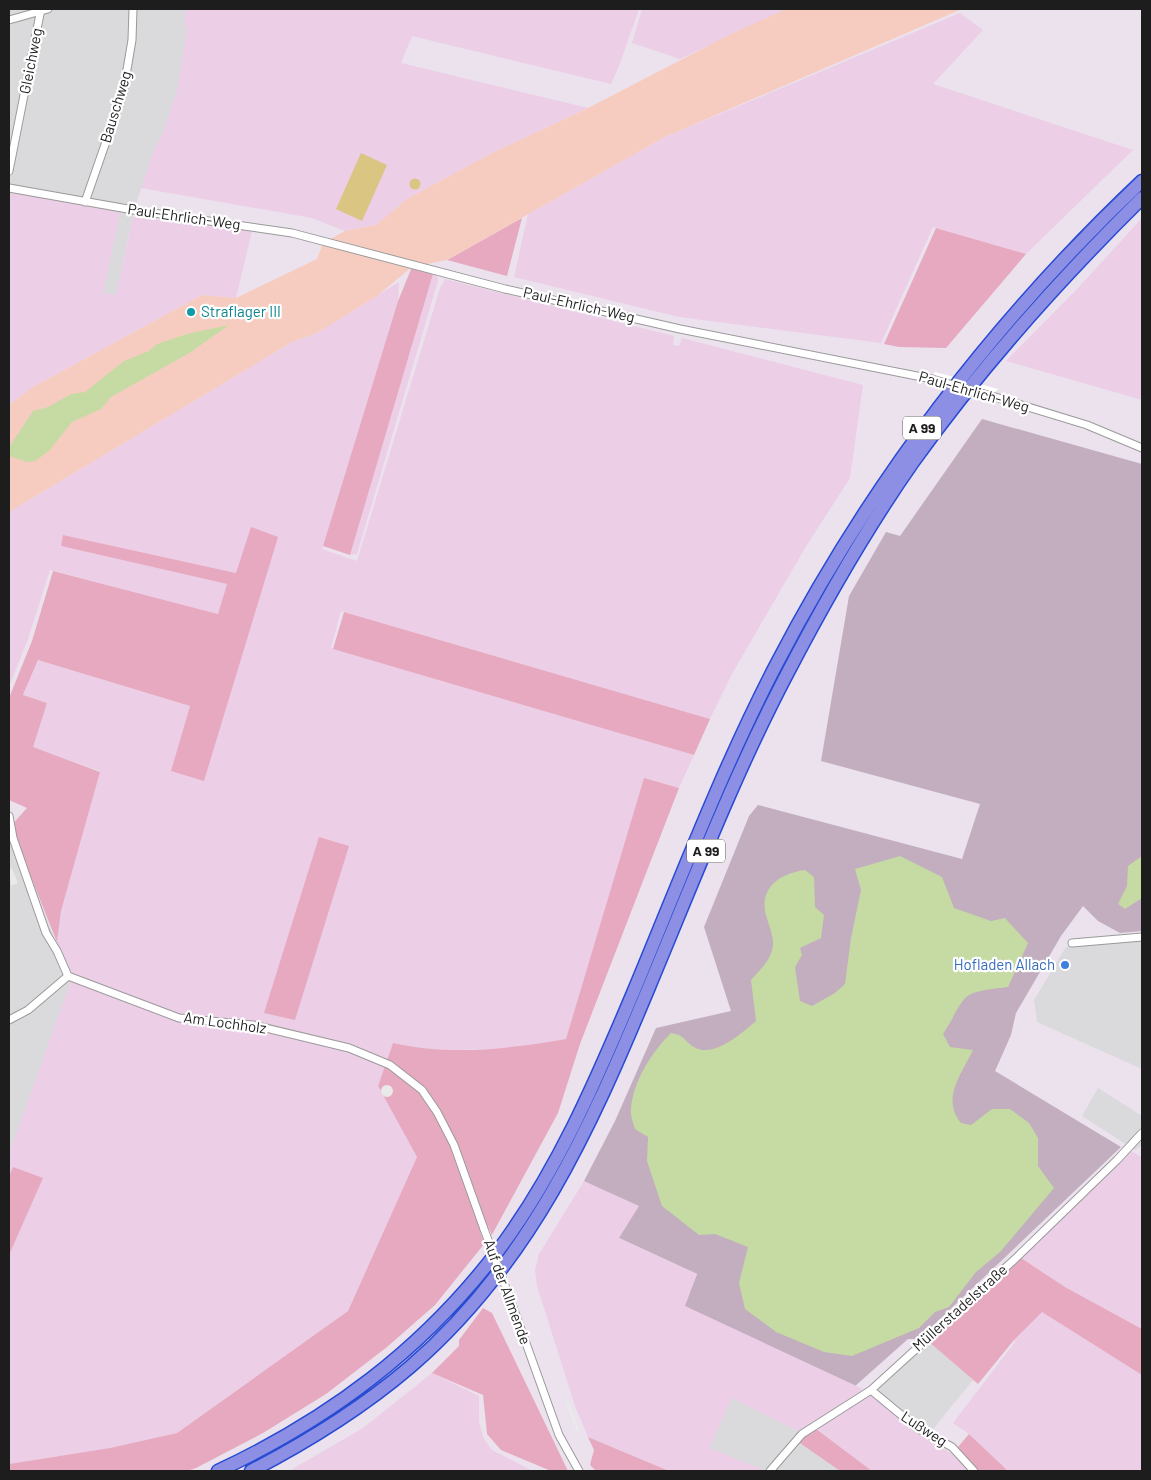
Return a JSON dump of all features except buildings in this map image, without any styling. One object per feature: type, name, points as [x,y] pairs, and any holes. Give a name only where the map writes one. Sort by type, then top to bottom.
[{"type":"highway","name":"A 99","points":[[218,1471],[272,1446],[321,1414],[398,1357],[445,1312],[496,1252],[529,1206],[576,1121],[600,1070],[728,764],[776,665],[828,572],[901,458],[938,407],[1052,270],[1142,181]]},
{"type":"highway","name":"A 99","points":[[251,1471],[347,1414],[411,1367],[456,1322],[512,1254],[544,1209],[589,1127],[740,772],[786,675],[841,575],[913,462],[1022,323],[1063,278],[1142,198]]},
{"type":"street","points":[[9,20],[48,9]]},
{"type":"street","name":"Bauschweg","points":[[85,202],[123,93],[132,40],[133,9]]},
{"type":"street","name":"Gleichweg","points":[[9,171],[41,10]]},
{"type":"street","name":"Paul-Ehrlich-Weg","points":[[9,188],[85,202],[292,233],[505,289],[680,328],[932,379],[1087,425],[1142,448]]},
{"type":"street","points":[[9,816],[11,839],[46,933],[57,951],[68,976],[28,1010],[9,1020]]},
{"type":"street","points":[[1072,943],[1142,937]]},
{"type":"street","name":"Am Lochholz","points":[[68,976],[179,1018],[253,1025],[350,1048],[390,1065],[404,1075],[422,1090],[437,1112]]},
{"type":"street","name":"Auf der Allmende","points":[[437,1112],[454,1145],[559,1435],[579,1471]]},
{"type":"street","name":"Müllerstadelstraße","points":[[770,1471],[802,1434],[871,1390],[1016,1258],[1117,1160],[1142,1133]]},
{"type":"street","name":"Lußweg","points":[[871,1390],[917,1428],[952,1447],[974,1471]]},
{"type":"shaded area","points":[[9,9],[185,9],[185,27],[187,30],[177,91],[164,131],[153,152],[134,211],[116,295],[103,293],[120,212],[11,191],[9,193]]},
{"type":"shaded area","points":[[185,9],[639,9],[611,84],[412,36],[401,63],[588,108],[492,153],[407,199],[376,225],[345,231],[312,218],[141,188],[153,152],[164,131],[177,91],[187,30],[185,27]]},
{"type":"shaded area","points":[[642,9],[786,9],[680,59],[632,43]]},
{"type":"shaded area","points":[[786,9],[962,9],[665,137],[447,260],[412,267],[377,296],[317,333],[292,342],[9,512],[9,405],[31,388],[202,295],[236,298],[317,259],[323,243],[345,231],[376,225],[407,199],[492,153],[588,108],[729,35]]},
{"type":"shaded area","points":[[960,13],[983,30],[933,84],[1133,150],[1026,254],[933,227],[881,343],[679,317],[514,277],[528,214],[665,137]]},
{"type":"shaded area","points":[[361,153],[387,165],[362,221],[336,209]]},
{"type":"shaded area","points":[[415,178],[421,184],[415,190],[409,184]]},
{"type":"shaded area","points":[[11,191],[120,212],[103,293],[116,295],[133,217],[252,231],[236,298],[202,295],[31,388],[9,405],[9,193]]},
{"type":"shaded area","points":[[522,218],[507,276],[447,260]]},
{"type":"shaded area","points":[[1142,218],[1142,400],[1006,361],[1078,288]]},
{"type":"shaded area","points":[[936,228],[1026,254],[946,348],[899,347],[884,344]]},
{"type":"shaded area","points":[[412,267],[433,274],[350,555],[323,546],[398,301]]},
{"type":"shaded area","points":[[433,274],[437,276],[438,281],[357,554],[350,555]]},
{"type":"shaded area","points":[[445,279],[674,336],[673,345],[679,346],[682,338],[863,385],[850,478],[805,548],[732,674],[710,719],[341,611],[331,648],[694,755],[679,788],[644,779],[566,1040],[511,1049],[417,1049],[393,1043],[378,1086],[417,1157],[348,1311],[177,1433],[110,1448],[9,1464],[9,1154],[71,981],[57,942],[61,911],[100,771],[32,747],[47,703],[23,696],[38,660],[190,706],[171,771],[236,573],[63,535],[61,546],[227,584],[218,614],[50,570],[28,639],[9,687],[9,512],[292,342],[317,333],[399,282],[398,301],[322,549],[357,561],[440,288]]},
{"type":"shaded area","points":[[229,325],[191,352],[111,397],[101,409],[72,422],[49,451],[35,461],[27,462],[9,456],[10,446],[33,411],[48,407],[71,394],[85,392],[124,361],[149,351],[157,344],[187,334]]},
{"type":"shaded area","points":[[982,419],[1142,464],[1142,931],[1120,933],[1098,921],[1083,906],[1061,936],[1016,1013],[1011,1035],[995,1071],[1121,1147],[919,1339],[908,1339],[854,1387],[684,1306],[697,1274],[619,1238],[584,1181],[615,1121],[656,1028],[731,1011],[704,927],[749,816],[758,805],[962,859],[980,804],[821,761],[849,596],[886,532],[900,536]]},
{"type":"shaded area","points":[[251,527],[278,537],[204,781],[171,771],[190,706],[38,660],[23,695],[47,703],[33,747],[100,772],[61,911],[57,942],[18,845],[9,828],[27,808],[9,800],[9,698],[32,641],[53,571],[218,614],[227,584],[61,546],[63,535],[236,573]]},
{"type":"shaded area","points":[[344,612],[710,719],[694,755],[333,649]]},
{"type":"shaded area","points":[[644,778],[679,788],[580,1044],[558,1113],[493,1233],[435,1305],[387,1347],[326,1394],[263,1433],[196,1468],[187,1471],[9,1471],[9,1464],[110,1448],[177,1433],[348,1311],[417,1157],[378,1086],[393,1043],[436,1049],[479,1050],[523,1046],[566,1039]]},
{"type":"shaded area","points":[[9,834],[18,845],[71,981],[9,1154]]},
{"type":"shaded area","points":[[319,837],[349,846],[295,1020],[264,1013]]},
{"type":"shaded area","points":[[900,856],[942,877],[954,908],[991,921],[1005,918],[1028,943],[1008,987],[980,991],[966,997],[943,1034],[950,1047],[973,1050],[955,1086],[953,1096],[955,1114],[961,1123],[971,1125],[992,1109],[1010,1109],[1029,1123],[1038,1138],[1038,1166],[1054,1188],[1001,1251],[976,1272],[949,1307],[935,1312],[919,1328],[852,1356],[824,1352],[776,1332],[745,1309],[739,1283],[748,1247],[715,1234],[699,1235],[662,1206],[647,1161],[648,1137],[635,1129],[631,1109],[635,1088],[645,1068],[657,1049],[671,1033],[682,1036],[694,1047],[710,1050],[727,1043],[756,1021],[751,980],[766,962],[773,947],[765,911],[765,902],[766,894],[775,882],[789,874],[805,870],[814,877],[815,907],[824,915],[821,938],[800,948],[802,955],[795,967],[800,1001],[812,1006],[835,993],[845,984],[851,938],[861,890],[855,869]]},
{"type":"shaded area","points":[[1142,856],[1142,898],[1125,909],[1118,904],[1127,886],[1128,866]]},
{"type":"shaded area","points":[[12,868],[18,883],[11,886],[9,870]]},
{"type":"shaded area","points":[[1142,940],[1142,1069],[1037,1022],[1034,1000],[1066,947],[1091,942]]},
{"type":"shaded area","points":[[387,1085],[393,1091],[387,1097],[381,1091]]},
{"type":"shaded area","points":[[1098,1088],[1142,1116],[1142,1145],[1135,1150],[1082,1116]]},
{"type":"shaded area","points":[[1130,1151],[1142,1157],[1142,1329],[1065,1287],[1021,1258],[1064,1210]]},
{"type":"shaded area","points":[[13,1167],[43,1178],[9,1255],[9,1177]]},
{"type":"shaded area","points":[[584,1181],[639,1206],[619,1238],[697,1274],[685,1306],[863,1389],[800,1432],[732,1398],[709,1448],[763,1471],[669,1471],[588,1437],[575,1406],[537,1286],[535,1270],[539,1254]]},
{"type":"shaded area","points":[[1021,1258],[1065,1287],[1142,1329],[1142,1375],[1042,1312],[1014,1340],[978,1384],[928,1341]]},
{"type":"shaded area","points":[[483,1308],[492,1313],[568,1471],[551,1471],[501,1450],[487,1434],[483,1395],[432,1373],[459,1346],[459,1340]]},
{"type":"shaded area","points":[[1041,1311],[1142,1375],[1142,1471],[1008,1471],[969,1434],[953,1423],[1015,1342],[1014,1340]]},
{"type":"shaded area","points":[[928,1340],[973,1380],[933,1429],[917,1428],[874,1393]]},
{"type":"shaded area","points":[[432,1373],[479,1396],[479,1422],[484,1439],[492,1450],[533,1471],[289,1471],[363,1428]]},
{"type":"shaded area","points":[[868,1392],[911,1429],[952,1454],[969,1471],[872,1471],[816,1428]]},
{"type":"shaded area","points":[[732,1398],[800,1432],[797,1441],[840,1471],[763,1471],[709,1448]]},
{"type":"shaded area","points":[[568,1400],[580,1431],[577,1432],[565,1401]]},
{"type":"shaded area","points":[[815,1428],[872,1471],[840,1471],[797,1441]]},
{"type":"shaded area","points":[[969,1434],[1008,1471],[978,1471],[958,1447]]},
{"type":"shaded area","points":[[588,1437],[669,1471],[596,1471],[590,1465],[594,1450]]},
{"type":"pier","points":[[935,372],[998,389],[989,400],[929,383]]},
{"type":"pier","points":[[488,1226],[513,1292],[506,1301],[480,1231]]},
{"type":"place","name":"Straflager III","points":[[191,312]]},
{"type":"place","name":"Hofladen Allach","points":[[1065,965]]}]
